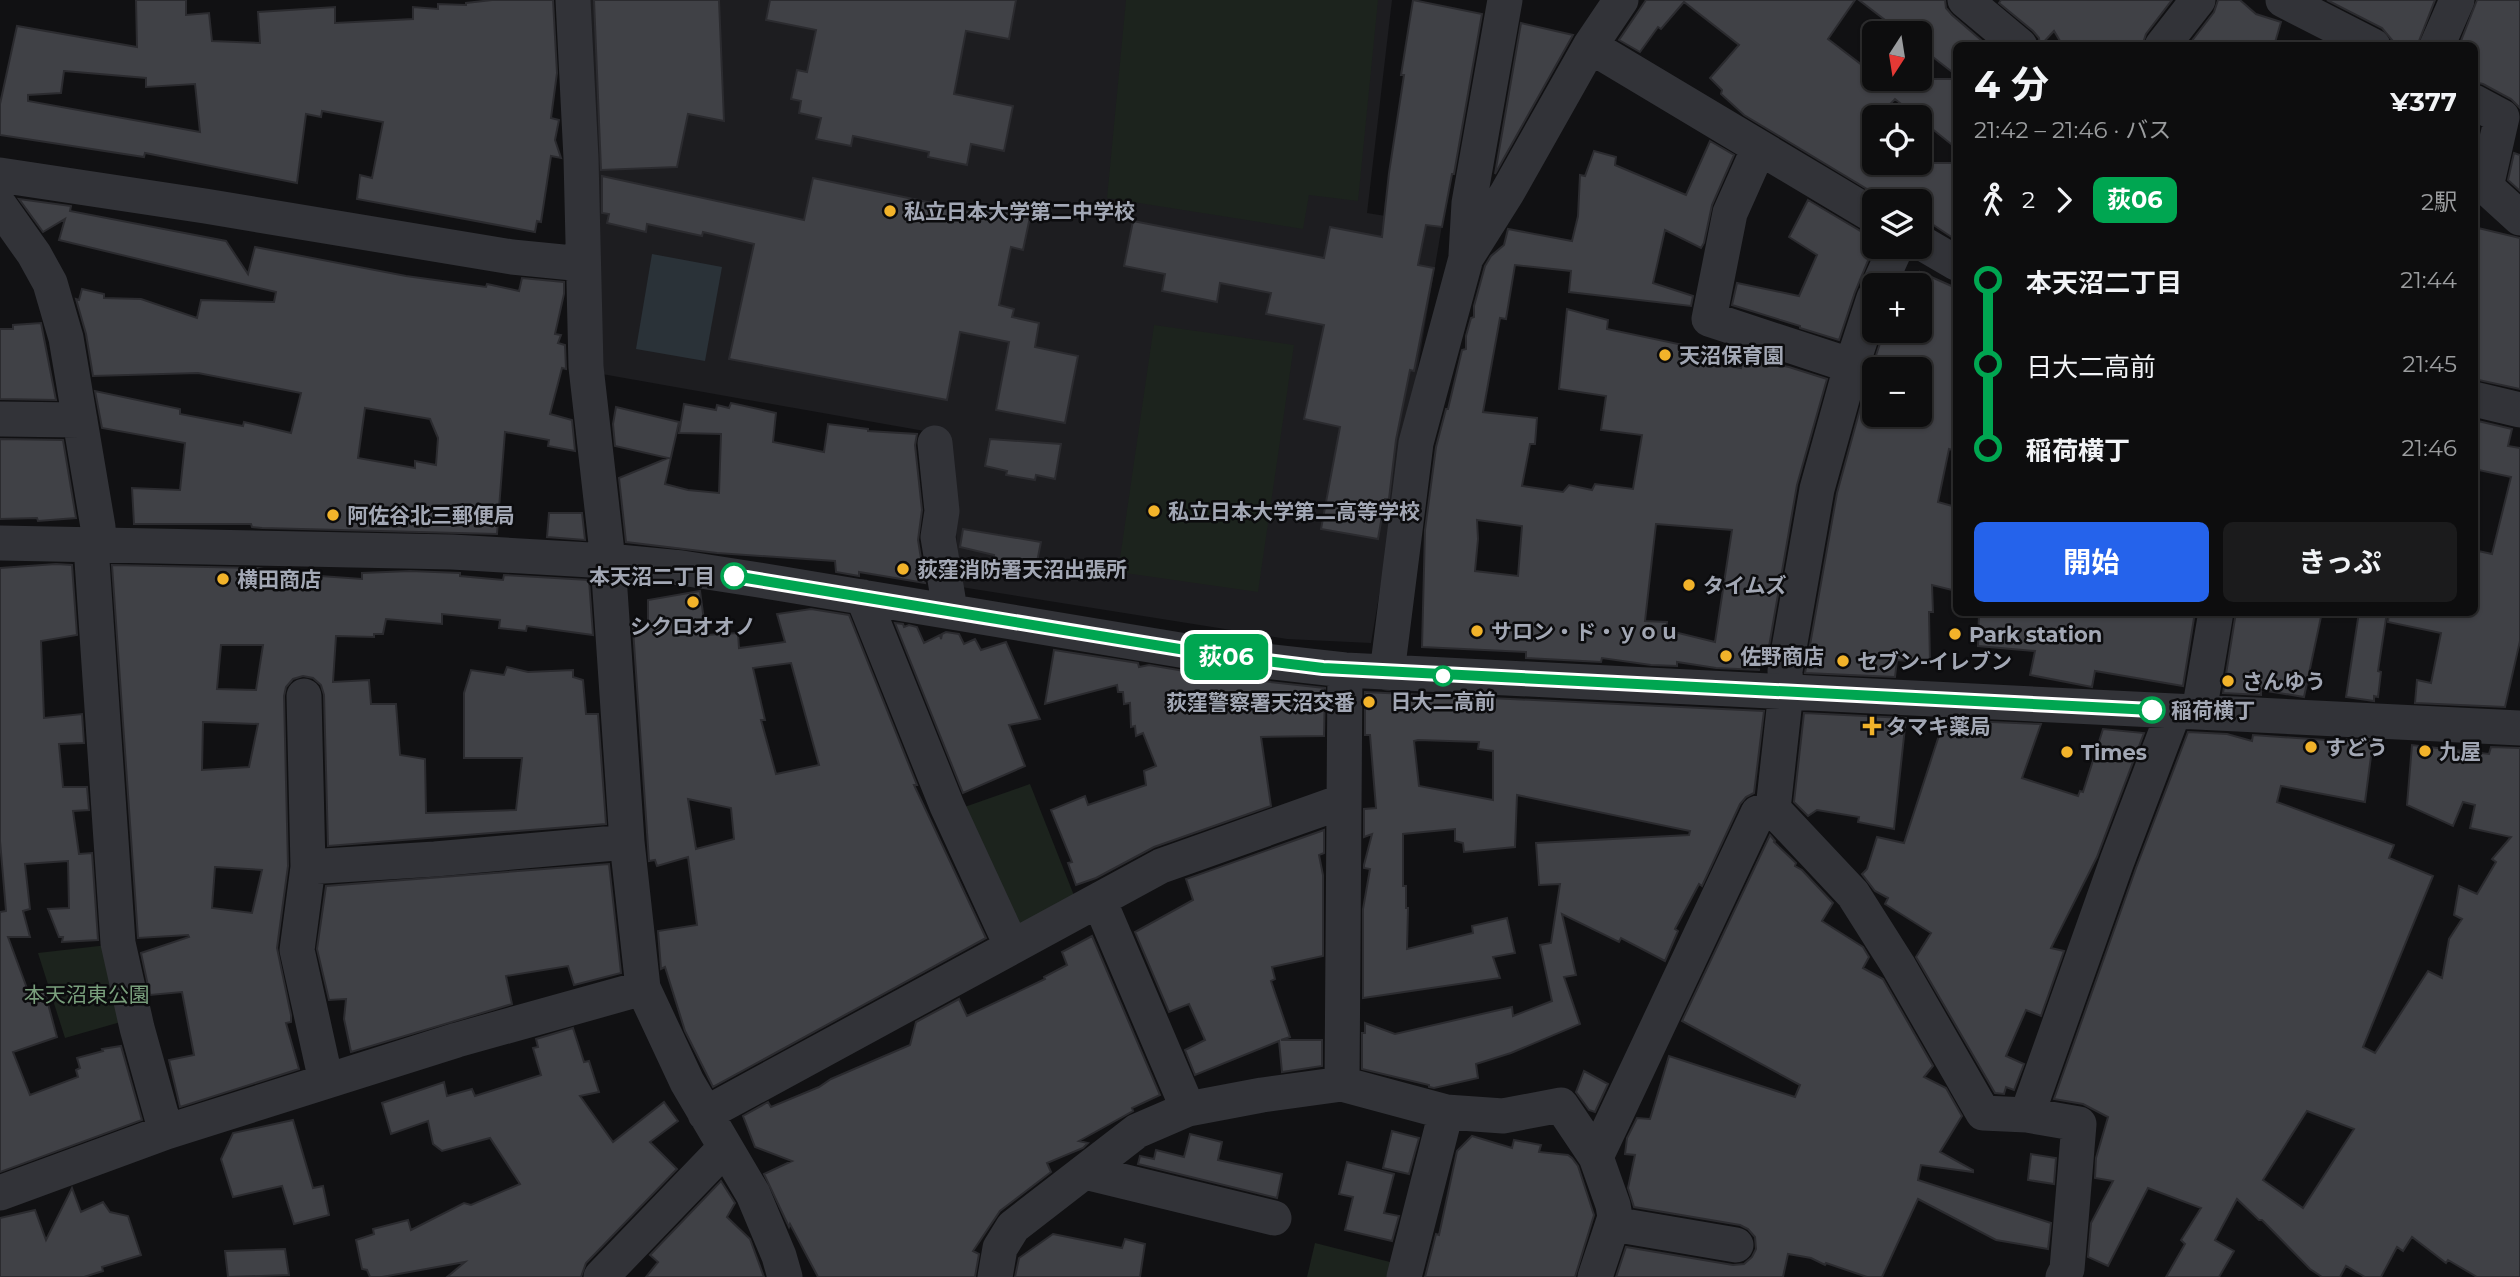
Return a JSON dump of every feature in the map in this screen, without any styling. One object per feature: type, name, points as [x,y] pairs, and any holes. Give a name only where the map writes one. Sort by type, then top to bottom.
[{"type":"street","points":[[573,0],[581,158],[586,367],[608,561],[627,842],[643,988],[687,1082],[753,1194],[785,1277]]},
{"type":"street","points":[[1387,673],[1416,443],[1466,258],[1469,203],[1505,0]]},
{"type":"street","points":[[1466,258],[1590,46],[1620,0]]},
{"type":"street","points":[[1965,0],[2015,42]]},
{"type":"street","points":[[2165,42],[2198,0]]},
{"type":"street","points":[[2283,0],[2365,42]]},
{"type":"street","points":[[2439,42],[2457,0]]},
{"type":"street","points":[[1590,46],[1862,209]]},
{"type":"street","points":[[2478,104],[2502,117],[2486,187],[2520,218]]},
{"type":"street","points":[[1759,148],[1730,213],[1709,318],[1852,366]]},
{"type":"street","points":[[0,175],[512,257],[583,264]]},
{"type":"street","points":[[0,206],[34,254],[50,284],[66,338],[98,527],[92,561],[118,943],[137,1028],[166,1132]]},
{"type":"street","points":[[1932,249],[1953,261]]},
{"type":"street","points":[[1862,335],[1816,489],[1785,671],[1786,691],[1773,809],[1853,894],[1898,965],[1983,1113],[2027,1115],[2079,1124],[2072,1274]]},
{"type":"street","points":[[2478,400],[2520,410]]},
{"type":"street","points":[[0,419],[80,420]]},
{"type":"street","points":[[935,443],[942,511],[938,537],[950,610]]},
{"type":"street","points":[[0,543],[452,552],[608,561],[682,568],[1210,654],[1387,673],[2187,712],[2518,718]]},
{"type":"street","points":[[863,597],[947,806],[1012,947]]},
{"type":"street","points":[[2027,1115],[2117,861],[2187,712],[2215,616]]},
{"type":"street","points":[[1342,1084],[1345,670]]},
{"type":"street","points":[[304,696],[308,867],[297,950],[326,1081]]},
{"type":"street","points":[[705,1114],[1161,866],[1344,802]]},
{"type":"street","points":[[1596,1157],[1758,813],[1773,809]]},
{"type":"street","points":[[308,867],[627,842]]},
{"type":"street","points":[[1099,900],[1188,1109]]},
{"type":"street","points":[[0,1193],[166,1132],[457,1040],[643,988]]},
{"type":"street","points":[[995,1277],[1000,1248],[1013,1227],[1137,1131],[1188,1109],[1342,1084],[1446,1112],[1503,1116],[1561,1105],[1596,1157],[1614,1205],[1615,1217],[1595,1277]]},
{"type":"street","points":[[1404,1277],[1446,1112]]},
{"type":"street","points":[[601,1277],[725,1148]]},
{"type":"street","points":[[1085,1172],[1274,1218]]},
{"type":"street","points":[[1613,1224],[1736,1245]]},
{"type":"shaded area","points":[[588,0],[1392,0],[1367,213],[1442,225],[1371,643],[1287,639],[961,587],[947,435],[602,374]]},
{"type":"shaded area","points":[[652,254],[722,267],[705,361],[636,349]]},
{"type":"green space","points":[[1126,0],[1378,0],[1358,201],[1309,195],[1303,229],[1107,198]]},
{"type":"green space","points":[[1154,325],[1294,345],[1258,592],[1118,572]]},
{"type":"green space","points":[[1030,784],[1077,903],[1016,937],[956,810]]},
{"type":"green space","name":"本天沼東公園","points":[[108,945],[131,1019],[65,1038],[38,953]]},
{"type":"green space","points":[[1315,1243],[1394,1263],[1391,1277],[1307,1277]]},
{"type":"building","points":[[136,0],[186,0],[186,15],[209,13],[212,41],[260,43],[258,12],[335,7],[335,23],[413,19],[413,7],[438,9],[438,4],[466,5],[492,0],[553,0],[557,73],[551,118],[559,120],[555,140],[561,158],[551,156],[541,222],[537,221],[535,232],[357,199],[360,175],[372,178],[383,122],[322,111],[321,117],[306,114],[297,183],[145,153],[144,157],[0,135],[0,104],[17,26],[137,47]],"holes":[[[64,71],[146,78],[146,87],[195,84],[200,132],[28,101],[28,95],[61,93]]]},
{"type":"building","points":[[594,0],[719,0],[724,121],[688,114],[677,167],[601,170]]},
{"type":"building","points":[[770,0],[1016,0],[1009,39],[966,31],[954,94],[1013,106],[1004,151],[971,144],[967,165],[928,157],[929,152],[853,136],[851,146],[816,139],[821,118],[799,113],[801,101],[791,99],[797,70],[807,72],[816,30],[766,20]]},
{"type":"building","points":[[1413,0],[1482,14],[1442,227],[1426,225],[1418,265],[1434,268],[1414,371],[1410,370],[1396,440],[1389,499],[1385,499],[1378,539],[1321,529],[1340,427],[1304,419],[1324,325],[1266,314],[1271,293],[1220,283],[1217,302],[1162,291],[1165,274],[1124,266],[1133,221],[1324,258],[1330,227],[1382,237],[1404,75],[1401,75]]},
{"type":"building","points":[[1646,0],[1855,0],[1828,39],[1862,65],[1862,91],[1932,91],[1932,79],[1953,79],[1953,146],[1932,129],[1932,105],[1902,105],[1895,99],[1889,105],[1862,105],[1862,175],[1932,175],[1932,163],[1953,163],[1953,238],[1932,224],[1932,189],[1867,189],[1744,115],[1721,94],[1722,90],[1710,78],[1739,45],[1684,2],[1661,29],[1658,27],[1640,52],[1619,40]]},
{"type":"building","points":[[1859,0],[1945,0],[1946,8],[1952,15],[1983,42],[1953,42],[1953,73],[1932,56],[1932,21],[1886,21]]},
{"type":"building","points":[[2001,0],[2172,0],[2146,34],[2143,42],[2061,42],[2054,31],[2044,42],[2040,42],[2033,31],[1999,3]]},
{"type":"building","points":[[2218,0],[2240,0],[2256,14],[2281,22],[2275,42],[2191,42],[2214,12]]},
{"type":"building","points":[[2327,0],[2435,0],[2419,42],[2394,42],[2382,28]]},
{"type":"building","points":[[2477,0],[2520,0],[2520,108],[2511,99],[2478,83],[2478,42],[2461,42]]},
{"type":"building","points":[[1521,23],[1573,35],[1495,174]]},
{"type":"building","points":[[1710,141],[1734,155],[1712,205],[1701,248],[1665,230],[1653,283],[1693,296],[1691,306],[1569,292],[1571,271],[1515,265],[1506,319],[1500,318],[1483,412],[1537,418],[1535,444],[1530,444],[1522,486],[1563,492],[1569,485],[1592,490],[1595,484],[1633,489],[1642,435],[1601,430],[1606,396],[1559,389],[1567,309],[1608,320],[1607,329],[1697,348],[1696,351],[1703,352],[1701,360],[1741,368],[1744,358],[1789,367],[1827,379],[1797,485],[1766,664],[1760,663],[1759,670],[1716,668],[1677,662],[1677,666],[1651,665],[1602,658],[1601,662],[1526,658],[1526,652],[1422,647],[1425,530],[1436,447],[1462,350],[1466,349],[1466,336],[1471,318],[1474,317],[1474,306],[1485,266],[1491,256],[1504,245],[1508,229],[1572,241],[1578,216],[1580,175],[1585,176],[1594,151],[1616,157],[1615,165],[1686,195]],"holes":[[[1477,520],[1522,526],[1518,576],[1475,571]],[[1656,524],[1732,530],[1715,642],[1666,630],[1667,622],[1645,621]]]},
{"type":"building","points":[[2514,153],[2520,155],[2520,191],[2508,180]]},
{"type":"building","points":[[602,176],[804,220],[813,178],[980,213],[982,207],[1030,217],[1023,250],[1011,247],[999,305],[1014,309],[1012,317],[1039,323],[1035,347],[1078,356],[1065,423],[996,410],[1009,342],[960,332],[947,400],[729,359],[754,244],[703,232],[702,236],[647,224],[646,232],[607,223],[609,214],[602,213]]},
{"type":"building","points":[[19,199],[71,206],[70,211],[226,241],[248,274],[255,247],[406,276],[486,287],[487,284],[519,291],[522,278],[564,282],[555,334],[561,335],[558,343],[565,345],[566,369],[562,368],[550,414],[572,420],[575,451],[548,446],[549,440],[505,432],[497,534],[262,528],[252,527],[251,524],[134,524],[132,488],[180,490],[185,443],[102,428],[95,391],[180,409],[180,414],[243,426],[244,422],[291,433],[301,393],[198,373],[93,376],[86,334],[76,299],[79,300],[82,289],[104,294],[104,298],[141,299],[197,318],[201,300],[274,302],[276,292],[59,240],[65,219],[43,232]],"holes":[[[365,408],[430,419],[438,438],[436,465],[415,461],[415,468],[358,458]]]},
{"type":"building","points":[[1808,200],[1862,232],[1862,259],[1869,259],[1839,340],[1732,305],[1737,283],[1799,296],[1817,255],[1789,237]]},
{"type":"building","points":[[2478,228],[2520,238],[2520,389],[2478,380]]},
{"type":"building","points":[[1932,277],[1953,287],[1953,450],[1949,449],[1938,502],[1953,506],[1953,590],[1932,585],[1933,612],[1929,612],[1930,663],[1897,660],[1895,677],[1805,673],[1837,493],[1862,402],[1862,427],[1932,427],[1932,357],[1876,357],[1880,343],[1932,343]]},
{"type":"building","points":[[41,323],[56,400],[0,399],[0,329]]},
{"type":"building","points":[[731,403],[776,413],[773,442],[824,452],[828,424],[868,431],[917,434],[915,445],[922,510],[918,540],[925,583],[859,572],[859,576],[836,572],[835,561],[717,553],[626,542],[619,478],[668,458],[615,446],[613,424],[616,407],[679,422],[665,484],[688,490],[719,493],[721,434],[679,433],[684,404],[716,410],[717,405],[729,408]]},
{"type":"building","points":[[2478,421],[2512,429],[2508,446],[2520,448],[2520,641],[2505,707],[2415,703],[2417,680],[2431,683],[2441,633],[2388,622],[2389,616],[2478,616],[2478,551],[2492,554],[2511,477],[2478,470]]},
{"type":"building","points":[[0,439],[63,440],[76,518],[38,521],[37,518],[0,519]]},
{"type":"building","points":[[990,439],[1061,444],[1055,479],[1036,475],[1035,480],[1006,475],[1007,471],[985,466]]},
{"type":"building","points":[[549,513],[582,513],[585,540],[547,537]]},
{"type":"building","points":[[963,529],[1041,542],[1035,572],[993,563],[994,555],[960,547]]},
{"type":"building","points":[[72,565],[77,635],[41,641],[44,718],[82,714],[84,743],[59,744],[63,787],[87,787],[89,810],[73,811],[79,854],[92,853],[98,940],[62,942],[63,937],[59,937],[48,909],[69,908],[68,861],[25,864],[30,909],[23,911],[30,937],[8,937],[28,991],[44,989],[57,1037],[13,1052],[30,1095],[78,1077],[76,1070],[80,1068],[77,1058],[103,1051],[102,1049],[121,1046],[142,1120],[0,1172],[0,912],[6,911],[0,841],[0,568]]},
{"type":"building","points":[[112,565],[258,568],[292,574],[362,579],[362,573],[410,571],[460,573],[460,576],[503,580],[504,575],[589,580],[593,635],[527,626],[526,631],[499,628],[500,620],[442,614],[442,624],[386,619],[383,634],[374,634],[374,637],[336,636],[333,682],[369,680],[371,704],[396,704],[400,755],[425,759],[426,813],[516,810],[522,758],[464,758],[464,693],[471,670],[504,675],[507,667],[528,672],[573,670],[573,677],[583,680],[586,714],[598,714],[606,824],[328,846],[324,695],[321,685],[313,678],[303,676],[293,679],[286,687],[284,696],[288,866],[277,948],[291,1015],[291,1022],[286,1023],[299,1069],[180,1107],[169,1060],[194,1055],[182,992],[150,995],[141,953],[189,937],[138,938]],"holes":[[[221,645],[263,645],[256,690],[217,689]],[[203,722],[258,724],[249,767],[202,770]],[[215,867],[262,870],[252,913],[212,908]]]},
{"type":"building","points":[[700,591],[706,635],[738,633],[739,648],[785,642],[777,614],[811,609],[849,615],[917,785],[914,785],[986,938],[713,1087],[685,1031],[665,967],[661,969],[658,931],[697,925],[688,857],[657,866],[655,860],[649,861],[633,629],[648,628],[648,600]],"holes":[[[791,663],[819,765],[776,774],[761,720],[765,720],[753,668]],[[688,799],[731,808],[734,839],[696,849]]]},
{"type":"building","points":[[1979,616],[2194,616],[2183,686],[2095,671],[2092,687],[2030,675],[2035,651],[1978,646]]},
{"type":"building","points":[[2235,616],[2321,616],[2304,697],[2261,690],[2261,695],[2223,693]]},
{"type":"building","points":[[2358,616],[2386,616],[2378,671],[2381,672],[2378,697],[2374,696],[2374,701],[2346,697]]},
{"type":"building","points":[[895,623],[903,624],[904,627],[917,627],[924,643],[940,635],[941,639],[946,632],[959,634],[964,644],[975,639],[981,650],[1006,642],[1040,719],[1009,725],[1025,766],[963,793]]},
{"type":"building","points":[[1054,650],[1138,663],[1139,667],[1149,665],[1208,675],[1325,688],[1324,736],[1261,737],[1271,806],[1154,847],[1096,878],[1076,885],[1068,863],[1072,862],[1051,810],[1085,796],[1088,805],[1146,785],[1144,771],[1156,766],[1143,733],[1136,736],[1135,726],[1131,727],[1130,703],[1124,704],[1123,692],[1118,692],[1117,685],[1045,704]]},
{"type":"building","points":[[1365,692],[1764,711],[1754,793],[1740,804],[1702,886],[1699,884],[1675,929],[1678,931],[1665,961],[1621,938],[1619,942],[1562,914],[1576,975],[1564,977],[1580,1024],[1511,1053],[1476,1064],[1478,1078],[1434,1088],[1362,1069],[1362,1033],[1365,1033],[1365,1023],[1395,1034],[1512,1007],[1513,1016],[1552,1001],[1540,945],[1551,943],[1560,884],[1539,885],[1536,843],[1689,835],[1690,831],[1517,795],[1515,847],[1464,852],[1463,843],[1455,841],[1455,829],[1403,834],[1403,886],[1406,886],[1408,908],[1407,949],[1473,933],[1472,926],[1507,918],[1515,953],[1493,957],[1500,978],[1363,998],[1363,909],[1370,869],[1364,868],[1364,865],[1372,834],[1364,837],[1364,809],[1376,808],[1370,735],[1365,735]],"holes":[[[1414,741],[1479,742],[1478,749],[1493,751],[1493,800],[1419,786]]]},
{"type":"building","points":[[1804,713],[1906,718],[1894,829],[1858,822],[1859,817],[1817,810],[1808,816],[1794,802]]},
{"type":"building","points":[[1944,720],[2041,724],[2022,778],[2078,796],[2080,791],[2083,792],[2103,729],[2144,733],[2097,857],[2051,948],[2064,951],[2041,1016],[2026,1010],[2006,1056],[2024,1064],[2014,1090],[2006,1087],[2004,1094],[1995,1093],[1916,957],[1931,933],[1885,904],[1888,898],[1875,891],[1862,874],[1867,869],[1877,837],[1904,843]]},
{"type":"building","points":[[2188,732],[2227,734],[2252,741],[2253,735],[2373,741],[2365,802],[2281,786],[2277,802],[2394,845],[2389,858],[2433,876],[2363,1047],[2375,1053],[2428,971],[2442,978],[2449,939],[2462,919],[2454,915],[2459,886],[2477,894],[2496,862],[2492,859],[2511,837],[2470,828],[2475,805],[2463,802],[2453,826],[2407,805],[2412,745],[2489,754],[2491,747],[2520,748],[2520,1277],[2477,1277],[2448,1260],[2446,1263],[2412,1237],[2403,1251],[2397,1247],[2381,1277],[2365,1277],[2346,1266],[2340,1277],[2322,1277],[2310,1269],[2262,1220],[2237,1199],[2215,1240],[2234,1251],[2219,1277],[2166,1277],[2185,1244],[2181,1240],[2201,1208],[2148,1188],[2108,1266],[2088,1257],[2091,1223],[2113,1181],[2095,1178],[2096,1158],[2108,1117],[2083,1104],[2054,1099],[2136,868]],"holes":[[[2307,1111],[2354,1129],[2303,1208],[2263,1180]]]},
{"type":"building","points":[[1324,830],[1324,853],[1319,855],[1323,875],[1323,956],[1272,967],[1275,979],[1271,981],[1290,1037],[1281,1040],[1322,1040],[1322,1066],[1282,1072],[1279,1041],[1195,1075],[1185,1050],[1205,1040],[1189,1004],[1169,1012],[1135,932],[1193,900],[1186,879]]},
{"type":"building","points":[[1770,835],[1796,863],[1795,866],[1833,903],[1822,921],[1863,947],[1869,957],[1863,968],[1883,979],[1933,1066],[1924,1077],[1946,1088],[1962,1116],[1940,1152],[1973,1172],[1921,1165],[1918,1180],[2051,1223],[2048,1249],[1996,1240],[1918,1199],[1882,1277],[1867,1277],[1826,1263],[1825,1265],[1811,1258],[1788,1254],[1783,1277],[1616,1277],[1626,1247],[1733,1265],[1744,1264],[1756,1249],[1755,1237],[1740,1225],[1634,1207],[1628,1188],[1635,1155],[1625,1154],[1627,1138],[1637,1118],[1650,1119],[1669,1056],[1795,1097],[1800,1085],[1682,1021]]},
{"type":"building","points":[[609,864],[621,973],[574,985],[568,966],[506,976],[512,1004],[351,1052],[344,1019],[346,999],[329,1000],[317,949],[326,886]]},
{"type":"building","points":[[1092,936],[1160,1095],[1132,1108],[1133,1111],[1079,1141],[1088,1143],[1083,1148],[1047,1163],[1051,1172],[1000,1211],[973,1251],[979,1254],[975,1277],[818,1277],[790,1224],[789,1227],[764,1174],[792,1161],[755,1147],[743,1116],[768,1102],[771,1107],[910,1045],[916,1022],[959,999],[967,1016],[1045,979],[1044,977],[1067,965],[1062,952]]},
{"type":"building","points":[[573,1028],[584,1062],[589,1061],[599,1092],[580,1096],[613,1142],[664,1102],[678,1121],[650,1142],[677,1169],[586,1263],[581,1277],[447,1277],[465,1262],[370,1277],[367,1270],[362,1269],[356,1240],[374,1234],[373,1229],[408,1220],[411,1230],[464,1203],[471,1205],[520,1184],[490,1138],[442,1151],[433,1144],[428,1121],[391,1134],[382,1103],[444,1082],[447,1096],[472,1089],[475,1096],[541,1075],[533,1048],[538,1047],[536,1039]]},
{"type":"building","points":[[1584,1071],[1608,1084],[1595,1112],[1589,1110],[1576,1092]]},
{"type":"building","points":[[293,1120],[313,1188],[323,1186],[329,1215],[294,1224],[282,1186],[233,1197],[221,1159],[233,1133]]},
{"type":"building","points":[[1392,1131],[1419,1138],[1409,1174],[1383,1168]]},
{"type":"building","points":[[1190,1134],[1222,1142],[1218,1160],[1282,1174],[1277,1198],[1138,1164],[1140,1156],[1154,1159],[1156,1150],[1184,1157]]},
{"type":"building","points":[[1472,1136],[1512,1148],[1514,1140],[1541,1145],[1539,1152],[1568,1155],[1578,1166],[1594,1215],[1575,1277],[1425,1277],[1436,1234],[1439,1235],[1457,1151]]},
{"type":"building","points":[[2031,1154],[2056,1158],[2054,1184],[2028,1180]]},
{"type":"building","points":[[1347,1162],[1394,1174],[1384,1213],[1399,1216],[1392,1241],[1345,1230],[1353,1197],[1339,1194]]},
{"type":"building","points":[[721,1181],[735,1203],[727,1217],[750,1239],[764,1277],[646,1277],[658,1262],[650,1255]]},
{"type":"building","points":[[72,1188],[81,1212],[103,1202],[110,1212],[128,1216],[141,1255],[102,1267],[103,1271],[84,1277],[0,1277],[0,1218],[35,1210],[46,1240]]},
{"type":"building","points":[[1053,1234],[1122,1248],[1125,1239],[1145,1244],[1140,1277],[1015,1277],[1019,1258]]},
{"type":"building","points":[[285,1249],[289,1275],[228,1277],[225,1251]]},
{"type":"bus line","name":"荻06","points":[[734,576],[1210,654],[1323,668],[2152,710]]},
{"type":"place","name":"私立日本大学第二中学校","points":[[890,211]]},
{"type":"place","name":"天沼保育園","points":[[1665,355]]},
{"type":"place","name":"私立日本大学第二高等学校","points":[[1154,511]]},
{"type":"place","name":"阿佐谷北三郵便局","points":[[333,515]]},
{"type":"place","name":"荻窪消防署天沼出張所","points":[[903,569]]},
{"type":"place","name":"本天沼二丁目","points":[[734,576]]},
{"type":"place","name":"横田商店","points":[[223,579]]},
{"type":"place","name":"タイムズ","points":[[1689,585]]},
{"type":"place","name":"シクロオオノ","points":[[693,602]]},
{"type":"place","name":"サロン・ド・ｙｏｕ","points":[[1477,631]]},
{"type":"place","name":"Park station","points":[[1955,634]]},
{"type":"place","name":"佐野商店","points":[[1726,656]]},
{"type":"place","name":"セブン-イレブン","points":[[1843,661]]},
{"type":"place","name":"日大二高前","points":[[1443,676]]},
{"type":"place","name":"さんゆう","points":[[2228,681]]},
{"type":"place","name":"荻窪警察署天沼交番","points":[[1369,702]]},
{"type":"place","name":"稲荷横丁","points":[[2152,710]]},
{"type":"place","name":"タマキ薬局","points":[[1872,726]]},
{"type":"place","name":"すどう","points":[[2311,747]]},
{"type":"place","name":"九屋","points":[[2425,751]]},
{"type":"place","name":"Times","points":[[2067,752]]}]
